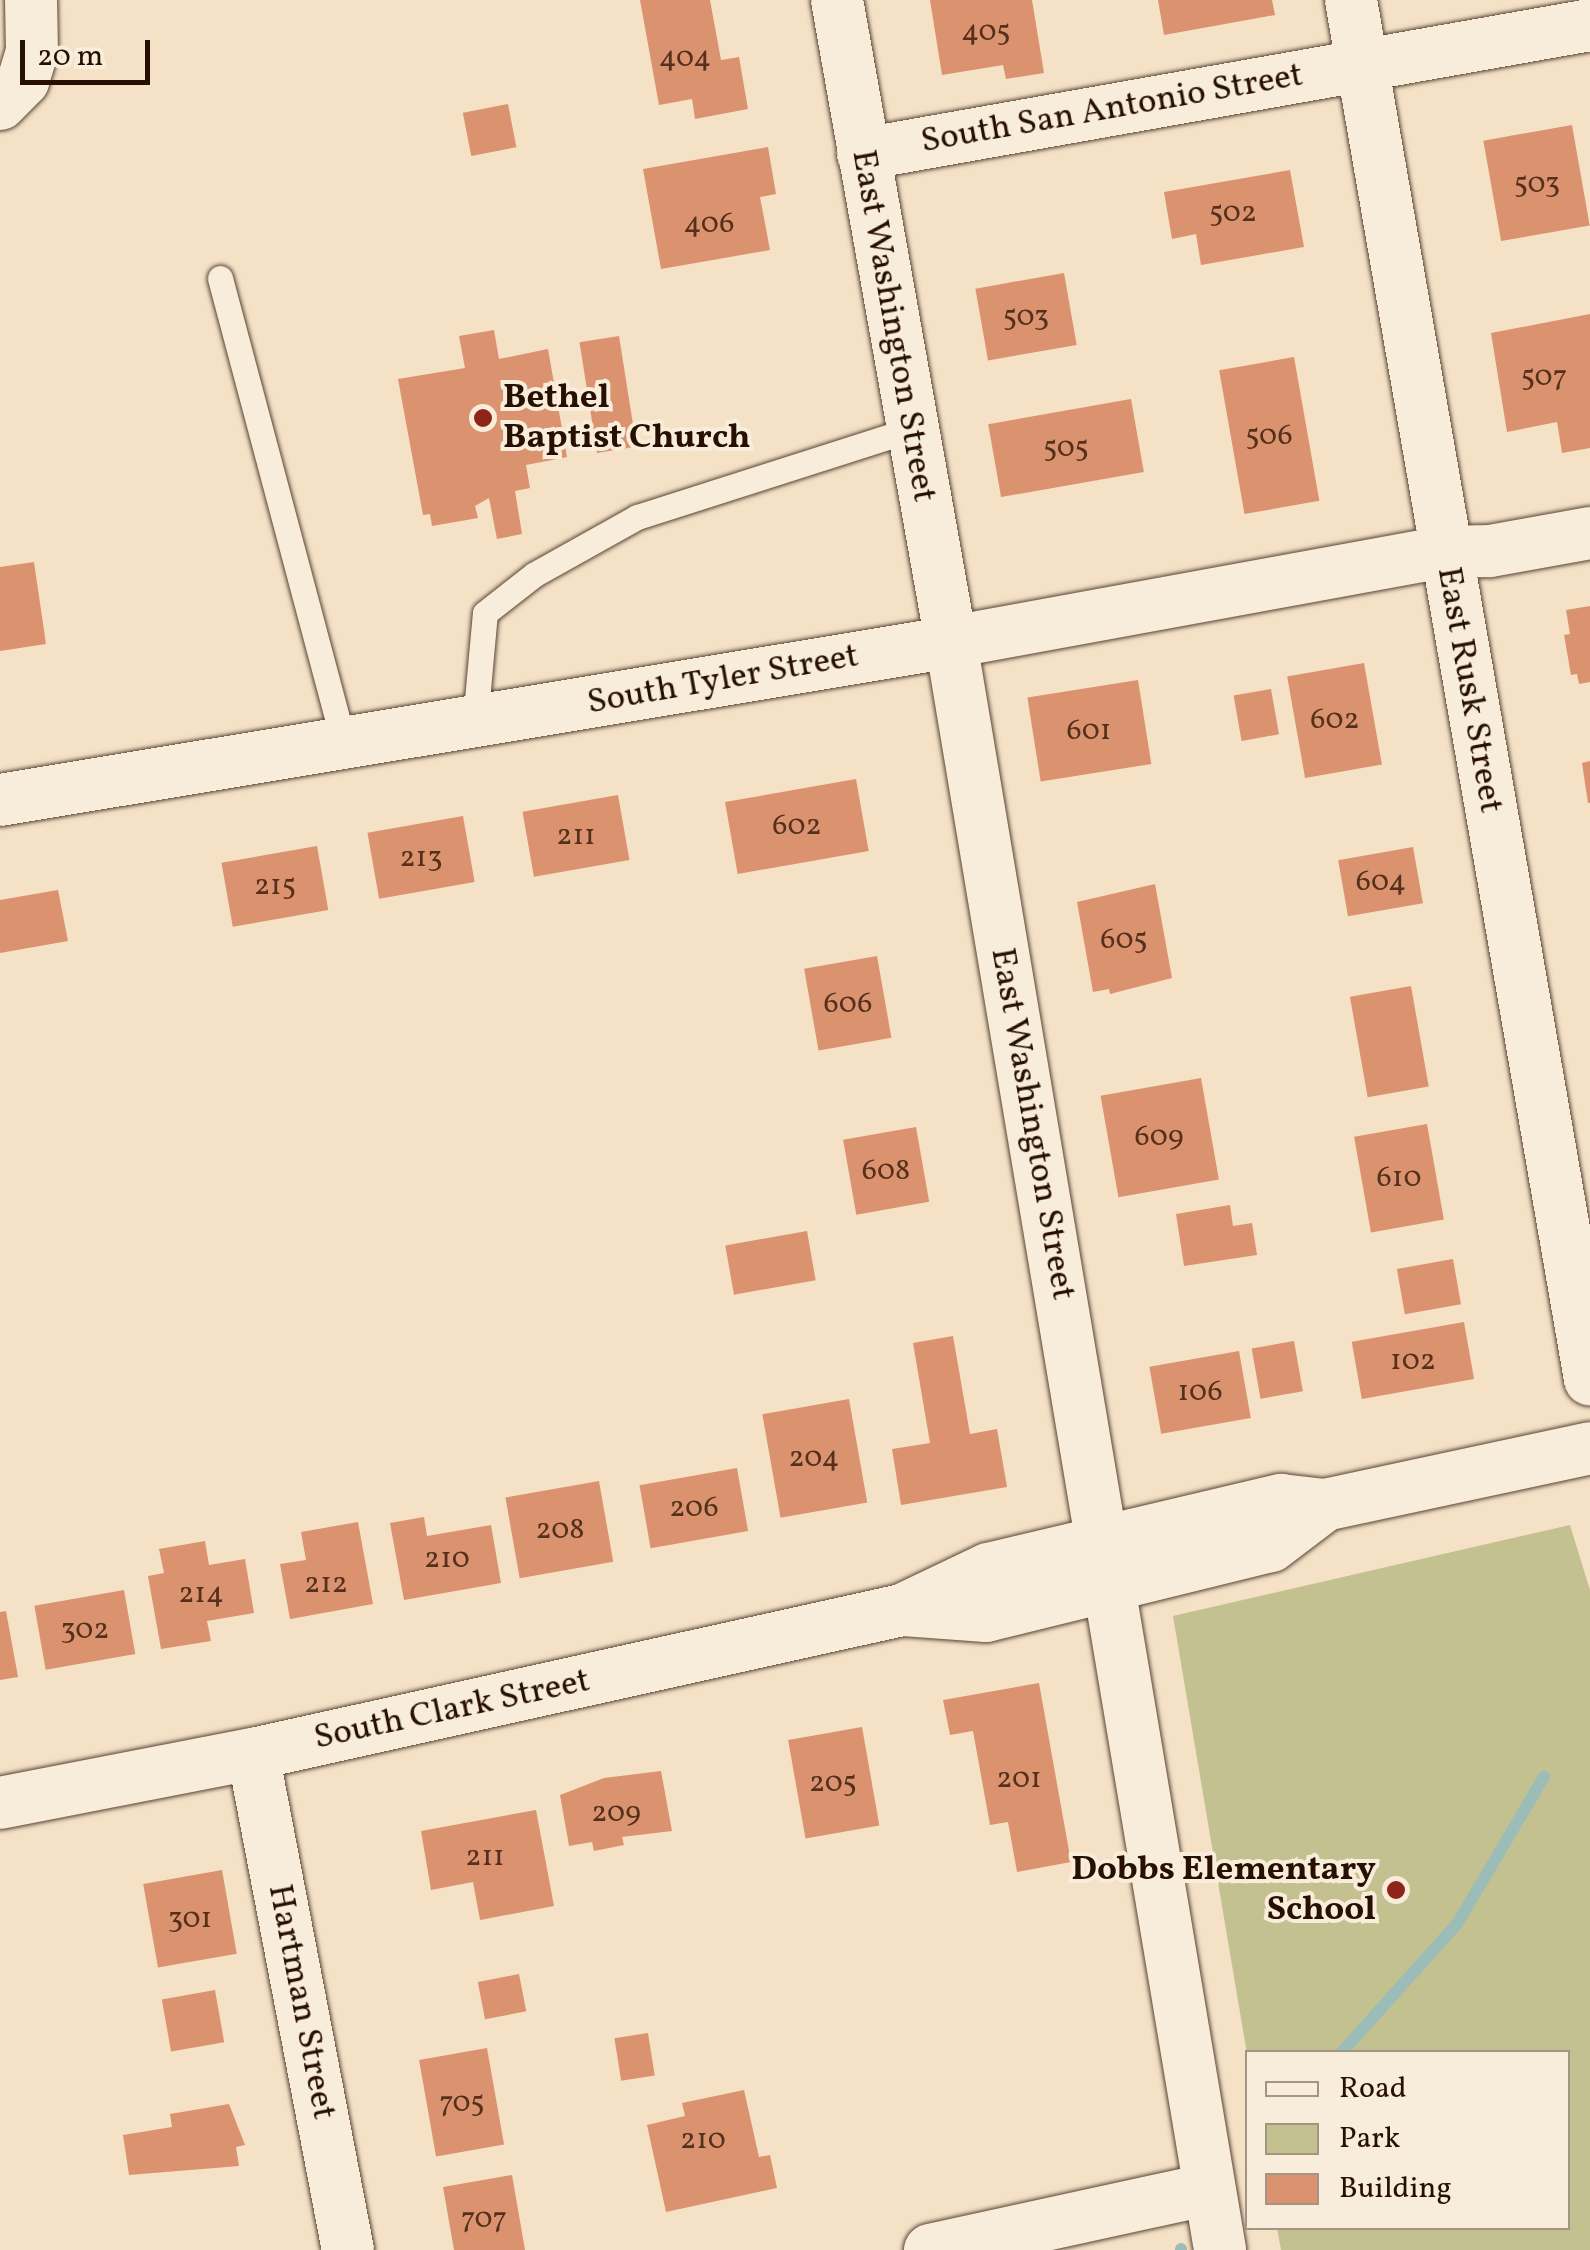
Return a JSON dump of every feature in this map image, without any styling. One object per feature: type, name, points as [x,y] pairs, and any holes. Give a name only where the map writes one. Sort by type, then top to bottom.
[{"type":"street","points":[[12,93],[32,51],[32,0]]},
{"type":"street","name":"East Washington Street","points":[[837,0],[910,430],[951,642],[1220,2250]]},
{"type":"street","name":"East Rusk Street","points":[[1351,0],[1590,1379]]},
{"type":"street","name":"South San Antonio Street","points":[[863,154],[1590,25]]},
{"type":"street","name":"South Tyler Street","points":[[0,800],[951,642],[1444,552],[1490,551],[1590,533]]},
{"type":"street","name":"South Clark Street","points":[[0,1803],[254,1754],[902,1610],[988,1568],[1106,1563],[1271,1546],[1325,1506],[1590,1448]]},
{"type":"street","name":"Hartman Street","points":[[254,1754],[348,2250]]},
{"type":"street","points":[[930,2250],[1208,2189]]},
{"type":"lane","points":[[220,278],[344,744]]},
{"type":"lane","points":[[475,722],[485,614],[535,574],[637,517],[910,430]]},
{"type":"green space","name":"Dobbs Elementary School","points":[[1570,1525],[1590,1590],[1590,2250],[1281,2250],[1277,2230],[1570,2230],[1570,2050],[1246,2050],[1173,1616]]},
{"type":"building","points":[[640,0],[710,0],[721,60],[739,57],[748,109],[695,119],[692,99],[659,105]]},
{"type":"building","points":[[930,0],[1032,0],[1044,73],[1006,79],[1003,65],[942,75]]},
{"type":"building","points":[[1158,0],[1272,0],[1275,15],[1164,35]]},
{"type":"building","points":[[508,104],[516,147],[471,156],[463,113]]},
{"type":"building","points":[[1572,125],[1590,225],[1501,241],[1483,141]]},
{"type":"building","points":[[768,147],[776,194],[760,197],[770,250],[661,269],[643,169]]},
{"type":"building","points":[[1290,170],[1304,247],[1201,265],[1196,234],[1172,239],[1164,192]]},
{"type":"building","points":[[1064,273],[1077,345],[988,361],[975,289]]},
{"type":"building","points":[[1590,314],[1590,448],[1562,453],[1557,422],[1507,432],[1491,333]]},
{"type":"building","name":"Bethel Baptist Church","points":[[494,330],[499,359],[548,349],[567,457],[526,465],[530,488],[515,491],[522,534],[497,539],[489,498],[475,506],[478,518],[432,526],[430,514],[423,515],[398,379],[465,368],[459,336]]},
{"type":"building","points":[[619,336],[637,447],[597,453],[579,342]]},
{"type":"building","points":[[1294,357],[1319,501],[1245,514],[1219,370]]},
{"type":"building","points":[[1131,399],[1144,472],[1001,497],[988,424]]},
{"type":"building","points":[[34,562],[46,644],[0,651],[0,567]]},
{"type":"building","points":[[1590,606],[1590,682],[1579,684],[1577,674],[1571,675],[1564,635],[1570,634],[1566,610]]},
{"type":"building","points":[[1364,663],[1382,764],[1305,778],[1287,677]]},
{"type":"building","points":[[1138,680],[1151,764],[1041,781],[1027,698]]},
{"type":"building","points":[[1271,689],[1279,734],[1242,741],[1234,696]]},
{"type":"building","points":[[1590,761],[1590,803],[1588,803],[1582,763]]},
{"type":"building","points":[[856,779],[869,851],[738,874],[725,802]]},
{"type":"building","points":[[618,795],[629,860],[534,877],[522,812]]},
{"type":"building","points":[[463,816],[475,882],[379,899],[367,833]]},
{"type":"building","points":[[317,846],[328,910],[233,927],[221,863]]},
{"type":"building","points":[[1413,847],[1423,903],[1348,916],[1338,860]]},
{"type":"building","points":[[1155,884],[1172,978],[1110,994],[1109,989],[1093,992],[1077,902]]},
{"type":"building","points":[[58,890],[68,941],[0,953],[0,900]]},
{"type":"building","points":[[877,956],[891,1038],[819,1051],[804,969]]},
{"type":"building","points":[[1411,986],[1429,1086],[1368,1097],[1350,997]]},
{"type":"building","points":[[1201,1078],[1219,1179],[1118,1197],[1101,1096]]},
{"type":"building","points":[[1427,1124],[1444,1220],[1371,1232],[1354,1137]]},
{"type":"building","points":[[916,1127],[929,1202],[856,1215],[843,1140]]},
{"type":"building","points":[[1230,1205],[1233,1226],[1252,1223],[1257,1255],[1184,1266],[1176,1214]]},
{"type":"building","points":[[807,1231],[816,1280],[734,1295],[725,1245]]},
{"type":"building","points":[[1453,1259],[1461,1304],[1405,1314],[1397,1269]]},
{"type":"building","points":[[1464,1322],[1474,1379],[1362,1399],[1352,1342]]},
{"type":"building","points":[[953,1336],[970,1434],[997,1429],[1007,1487],[901,1505],[892,1449],[930,1443],[913,1343]]},
{"type":"building","points":[[1294,1341],[1303,1391],[1261,1399],[1252,1348]]},
{"type":"building","points":[[1239,1351],[1251,1418],[1161,1434],[1149,1367]]},
{"type":"building","points":[[849,1399],[867,1502],[781,1518],[762,1414]]},
{"type":"building","points":[[737,1468],[748,1531],[651,1548],[640,1485]]},
{"type":"building","points":[[599,1481],[613,1562],[520,1578],[505,1497]]},
{"type":"building","points":[[424,1517],[427,1536],[491,1525],[501,1583],[404,1600],[390,1523]]},
{"type":"building","points":[[358,1522],[373,1604],[290,1619],[280,1564],[306,1560],[301,1532]]},
{"type":"building","points":[[205,1541],[209,1565],[245,1559],[254,1613],[207,1621],[211,1641],[161,1649],[148,1576],[164,1573],[159,1549]]},
{"type":"building","points":[[124,1590],[135,1654],[46,1670],[34,1606]]},
{"type":"building","points":[[6,1611],[18,1677],[0,1680],[0,1612]]},
{"type":"building","points":[[1039,1683],[1071,1862],[1017,1872],[1008,1822],[990,1825],[973,1731],[950,1735],[943,1700]]},
{"type":"building","points":[[862,1727],[879,1825],[806,1839],[788,1740]]},
{"type":"building","points":[[661,1771],[672,1831],[622,1837],[624,1845],[594,1851],[592,1842],[569,1846],[560,1795],[604,1778]]},
{"type":"building","points":[[536,1810],[554,1906],[480,1920],[473,1882],[431,1890],[421,1831]]},
{"type":"building","points":[[222,1870],[237,1954],[158,1968],[143,1884]]},
{"type":"building","points":[[519,1974],[526,2011],[485,2019],[478,1982]]},
{"type":"building","points":[[215,1990],[224,2042],[171,2052],[162,1999]]},
{"type":"building","points":[[648,2033],[655,2075],[621,2081],[614,2038]]},
{"type":"building","points":[[487,2048],[504,2145],[436,2156],[419,2060]]},
{"type":"building","points":[[744,2090],[759,2157],[770,2155],[777,2188],[666,2212],[647,2125],[685,2116],[682,2103]]},
{"type":"building","points":[[229,2104],[245,2145],[236,2147],[239,2166],[129,2175],[123,2135],[172,2127],[170,2114]]},
{"type":"building","points":[[512,2175],[525,2250],[454,2250],[443,2187]]},
{"type":"waterway","points":[[1344,2050],[1457,1924],[1544,1777]]},
{"type":"place","name":"Bethel Baptist Church","points":[[483,418]]},
{"type":"place","name":"Dobbs Elementary School","points":[[1396,1890]]}]
